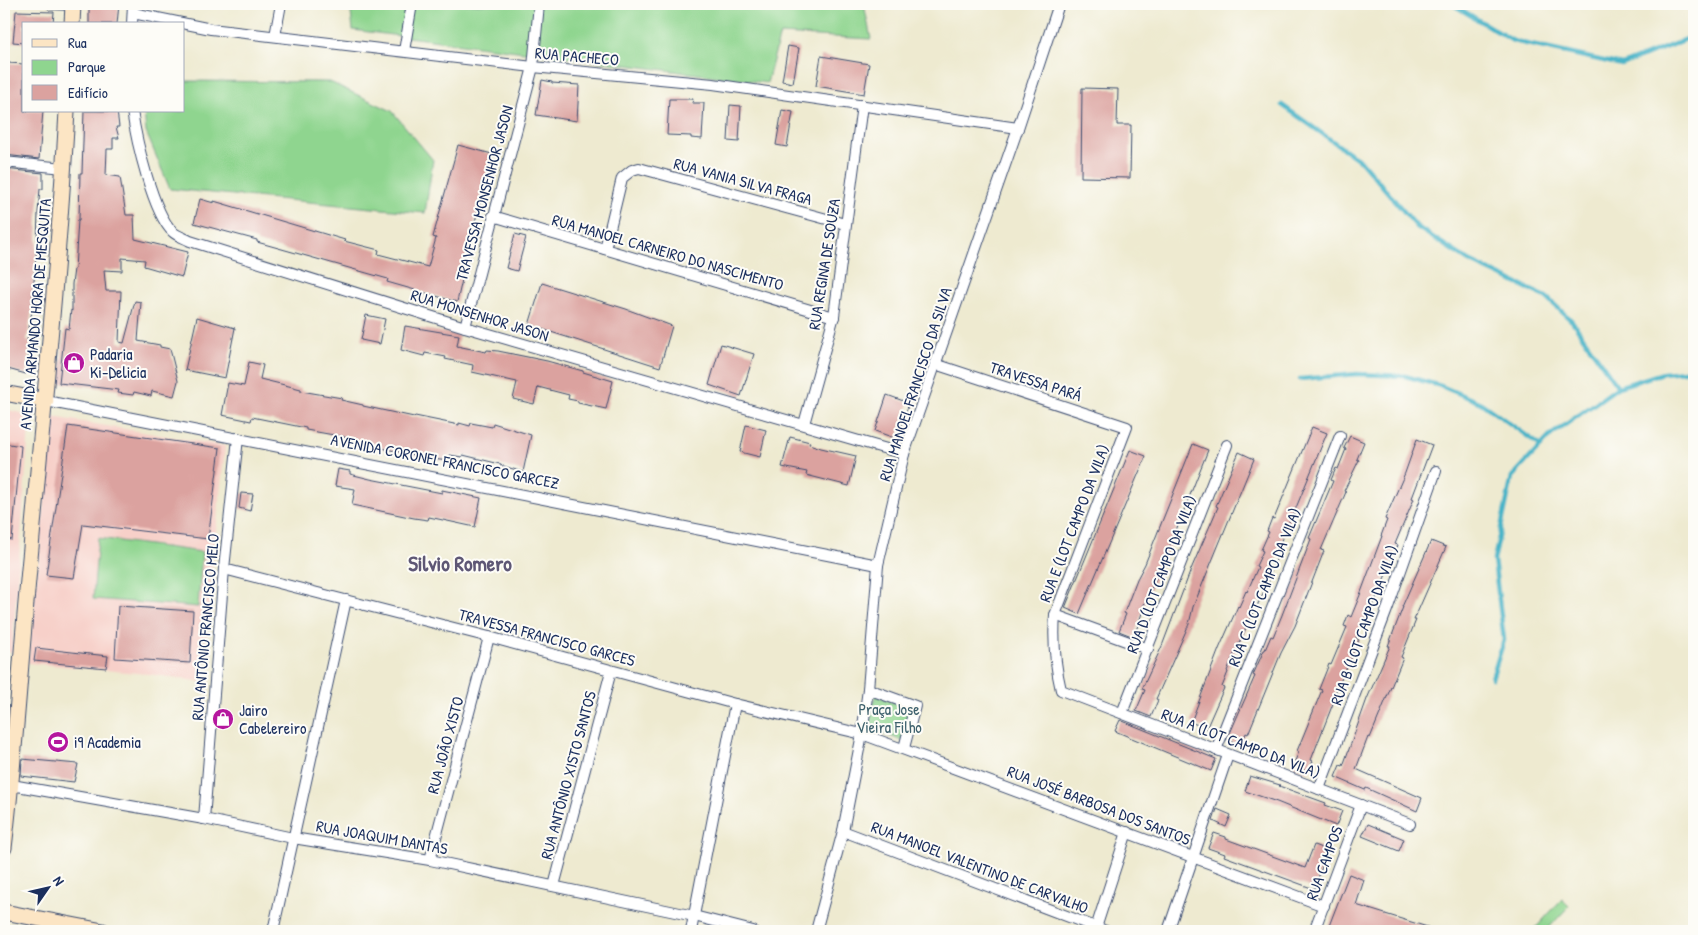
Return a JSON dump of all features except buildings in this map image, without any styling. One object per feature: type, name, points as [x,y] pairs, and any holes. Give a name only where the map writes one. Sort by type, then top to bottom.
[{"type":"main road","points":[[72,22],[73,5]]},
{"type":"main road","name":"AVENIDA ARMANDO HORA DE MESQUITA","points":[[4,848],[8,784],[46,401],[67,112]]},
{"type":"main road","name":"AVENIDA CORONEL FRANCISCO GARCEZ","points":[[4,393],[46,401]]},
{"type":"main road","points":[[4,912],[103,931]]},
{"type":"street","points":[[51,4],[73,5]]},
{"type":"street","points":[[275,36],[280,4]]},
{"type":"street","points":[[404,52],[412,4]]},
{"type":"street","name":"TRAVESSA MONSENHOR JASON","points":[[464,327],[533,67],[539,4]]},
{"type":"street","name":"RUA MANOEL FRANCISCO DA SILVA","points":[[816,931],[843,831],[862,734],[868,689],[878,565],[904,454],[1018,128],[1059,4]]},
{"type":"street","name":"RUA PACHECO","points":[[133,14],[175,22]]},
{"type":"street","name":"RUA PACHECO","points":[[185,24],[212,29],[533,67],[713,84],[1018,128]]},
{"type":"street","name":"RUA REGINA DE SOUZA","points":[[804,424],[834,317],[862,105]]},
{"type":"street","name":"RUA MONSENHOR JASON","points":[[132,112],[134,130],[161,216],[173,232],[190,241],[464,327],[904,454]]},
{"type":"street","points":[[4,162],[64,168]]},
{"type":"street","name":"RUA VANIA SILVA FRAGA","points":[[605,250],[622,178],[632,170],[639,168],[845,224]]},
{"type":"street","name":"RUA MANOEL CARNEIRO DO NASCIMENTO","points":[[493,216],[834,317]]},
{"type":"street","name":"TRAVESSA PARÁ","points":[[935,364],[1127,427]]},
{"type":"street","name":"AVENIDA CORONEL FRANCISCO GARCEZ","points":[[46,401],[878,565]]},
{"type":"street","name":"RUA E (LOT CAMPO DA VILA)","points":[[1061,690],[1053,643],[1055,615],[1127,427]]},
{"type":"street","name":"RUA C (LOT CAMPO DA VILA)","points":[[1216,750],[1340,436]]},
{"type":"street","name":"RUA ANTÔNIO FRANCISCO MELO","points":[[204,819],[224,569],[238,438]]},
{"type":"street","name":"RUA D (LOT CAMPO DA VILA)","points":[[1122,713],[1227,445]]},
{"type":"street","name":"RUA B (LOT CAMPO DA VILA)","points":[[1319,789],[1388,607],[1436,471]]},
{"type":"street","name":"TRAVESSA FRANCISCO GARCES","points":[[224,569],[489,637],[735,704],[862,734]]},
{"type":"street","points":[[273,931],[346,600]]},
{"type":"street","points":[[1055,615],[1148,649]]},
{"type":"street","name":"RUA JOÃO XISTO","points":[[430,860],[489,637]]},
{"type":"street","name":"RUA ANTÔNIO XISTO SANTOS","points":[[554,886],[612,671]]},
{"type":"street","points":[[868,689],[914,706],[904,748]]},
{"type":"street","name":"RUA A (LOT CAMPO DA VILA)","points":[[1061,690],[1410,824]]},
{"type":"street","points":[[691,931],[735,704]]},
{"type":"street","name":"RUA JOSÉ BARBOSA DOS SANTOS","points":[[862,734],[904,748],[1324,906]]},
{"type":"street","points":[[1168,931],[1228,755]]},
{"type":"street","name":"RUA JOAQUIM DANTAS","points":[[8,784],[204,819],[293,838],[430,860],[694,916],[753,931]]},
{"type":"street","name":"RUA CAMPOS","points":[[1314,931],[1361,805]]},
{"type":"street","name":"RUA MANOEL VALENTINO DE CARVALHO","points":[[843,831],[1099,930]]},
{"type":"street","points":[[1099,930],[1127,832]]},
{"type":"shaded area","points":[[4,409],[30,415],[12,652],[4,652]]},
{"type":"shaded area","points":[[53,417],[225,446],[212,569],[203,682],[148,674],[28,663]]},
{"type":"green space","points":[[350,4],[864,4],[871,39],[780,34],[767,83],[353,30]]},
{"type":"green space","points":[[185,81],[330,82],[392,111],[433,160],[425,213],[170,189],[146,132],[144,112],[185,112]]},
{"type":"green space","points":[[98,538],[202,552],[198,607],[93,599]]},
{"type":"green space","name":"Praça Jose Vieira Filho","points":[[875,695],[910,708],[903,741],[869,728]]},
{"type":"green space","points":[[1562,899],[1569,906],[1546,931],[1533,931]]},
{"type":"waterway","points":[[1452,4],[1513,41],[1622,65],[1694,36]]},
{"type":"waterway","points":[[1282,105],[1362,162],[1417,227],[1469,261],[1546,297],[1572,321],[1618,387]]},
{"type":"waterway","points":[[1492,678],[1504,640],[1494,560],[1512,477],[1551,435],[1618,387],[1663,373],[1694,370]]},
{"type":"waterway","points":[[1300,379],[1357,374],[1405,376],[1441,386],[1481,403],[1541,446]]},
{"type":"place","name":"Padaria Ki-Delicia","points":[[74,363]]},
{"type":"place","name":"Jairo Cabelereiro","points":[[223,719]]},
{"type":"place","name":"i9 Academia","points":[[58,742]]},
{"type":"district","name":"Silvio Romero","points":[[460,564]]}]
